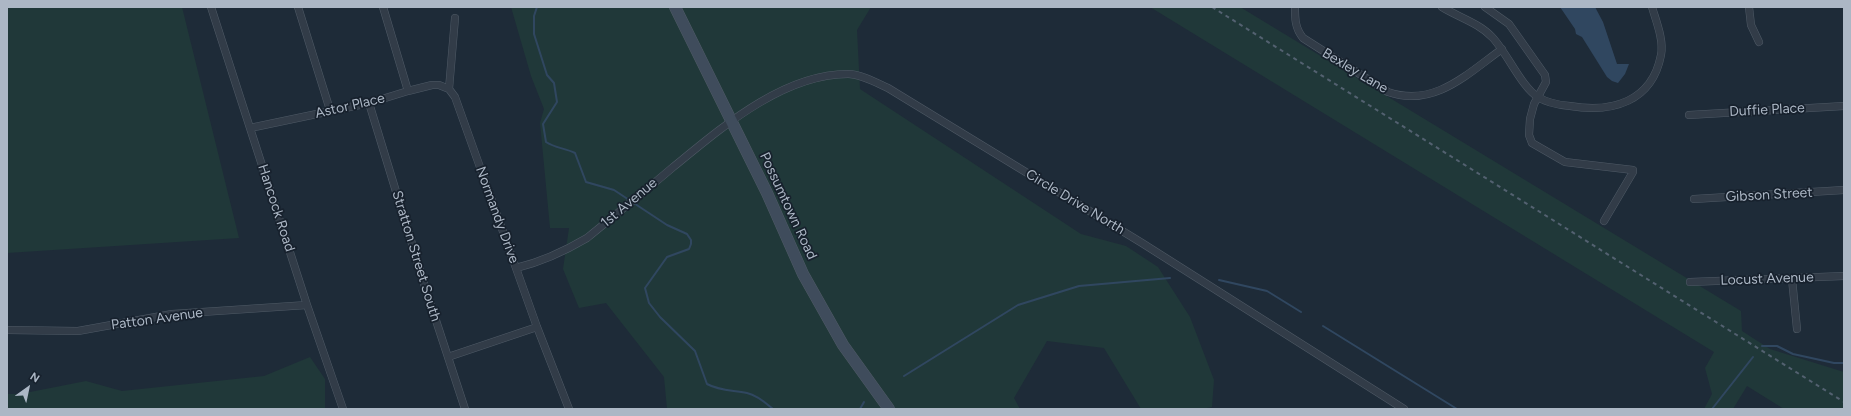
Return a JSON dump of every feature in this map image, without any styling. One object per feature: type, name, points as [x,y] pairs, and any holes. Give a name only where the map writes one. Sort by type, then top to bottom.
[{"type":"main road","name":"Possumtown Road","points":[[675,7],[767,193],[804,274],[843,345],[889,409]]},
{"type":"street","name":"Hancock Road","points":[[211,7],[307,305],[343,409]]},
{"type":"street","points":[[298,7],[330,110]]},
{"type":"street","points":[[383,7],[408,90]]},
{"type":"street","name":"Bexley Lane","points":[[1295,7],[1298,31],[1303,38],[1388,92],[1398,96],[1421,96],[1440,92],[1502,49]]},
{"type":"street","points":[[1442,7],[1482,29],[1491,36],[1527,85],[1538,97],[1556,104],[1597,109],[1612,107],[1627,102],[1652,80],[1662,53],[1652,7]]},
{"type":"street","points":[[1485,7],[1509,24],[1545,75],[1546,82],[1532,111],[1529,135],[1532,143],[1565,162],[1633,170],[1604,221]]},
{"type":"street","points":[[1749,7],[1751,25],[1759,42]]},
{"type":"street","points":[[449,89],[455,18]]},
{"type":"street","name":"Circle Drive North","points":[[731,120],[796,84],[824,76],[850,74],[888,88],[1142,243],[1404,409]]},
{"type":"street","name":"Astor Place","points":[[250,128],[369,103],[408,90],[432,85],[440,85],[449,89]]},
{"type":"street","name":"Normandy Drive","points":[[449,89],[455,97],[537,327],[569,409]]},
{"type":"street","name":"Stratton Street South","points":[[369,103],[465,409]]},
{"type":"street","name":"Duffie Place","points":[[1689,115],[1844,106]]},
{"type":"street","name":"1st Avenue","points":[[516,268],[532,264],[567,250],[587,238],[731,120]]},
{"type":"street","name":"Gibson Street","points":[[1694,199],[1844,190]]},
{"type":"street","name":"Locust Avenue","points":[[1690,282],[1844,276]]},
{"type":"street","points":[[1792,279],[1797,329]]},
{"type":"street","name":"Patton Avenue","points":[[7,330],[78,330],[172,314],[307,305]]},
{"type":"street","points":[[448,358],[537,327]]},
{"type":"green space","points":[[7,7],[182,7],[239,238],[7,253]]},
{"type":"green space","points":[[511,7],[871,7],[857,30],[860,89],[1081,234],[1126,246],[1158,267],[1190,317],[1214,380],[1212,407],[1202,409],[1141,409],[1104,348],[1047,341],[1014,398],[1020,409],[667,409],[664,377],[606,303],[579,308],[563,269],[569,228],[550,228],[540,123],[544,109],[531,76]]},
{"type":"green space","points":[[1150,7],[1240,7],[1741,311],[1742,331],[1770,349],[1844,372],[1844,409],[1784,409],[1747,386],[1733,409],[1704,409],[1712,394],[1705,368],[1714,352]]},
{"type":"green space","points":[[310,357],[325,379],[325,409],[7,409],[7,394],[20,394],[86,381],[122,391],[264,376]]},
{"type":"water","points":[[1560,7],[1595,7],[1603,22],[1617,64],[1629,64],[1625,74],[1618,83],[1607,77],[1582,37],[1576,34],[1575,29]]},
{"type":"waterway","points":[[537,7],[534,16],[534,34],[547,75],[554,83],[557,102],[543,124],[546,142],[553,146],[575,153],[586,182],[614,190],[667,225],[687,234],[691,240],[689,249],[667,257],[645,288],[649,303],[660,317],[695,351],[707,384],[721,389],[751,394],[773,409]]},
{"type":"waterway","points":[[904,376],[1018,305],[1079,286],[1170,278]]},
{"type":"waterway","points":[[1219,280],[1267,291],[1301,312]]},
{"type":"waterway","points":[[1323,326],[1457,409]]},
{"type":"waterway","points":[[1762,346],[1777,346],[1793,354],[1834,363],[1844,363]]},
{"type":"waterway","points":[[1712,409],[1753,357]]},
{"type":"waterway","points":[[860,409],[864,402]]},
{"type":"railway","points":[[1212,7],[1844,402]]}]
